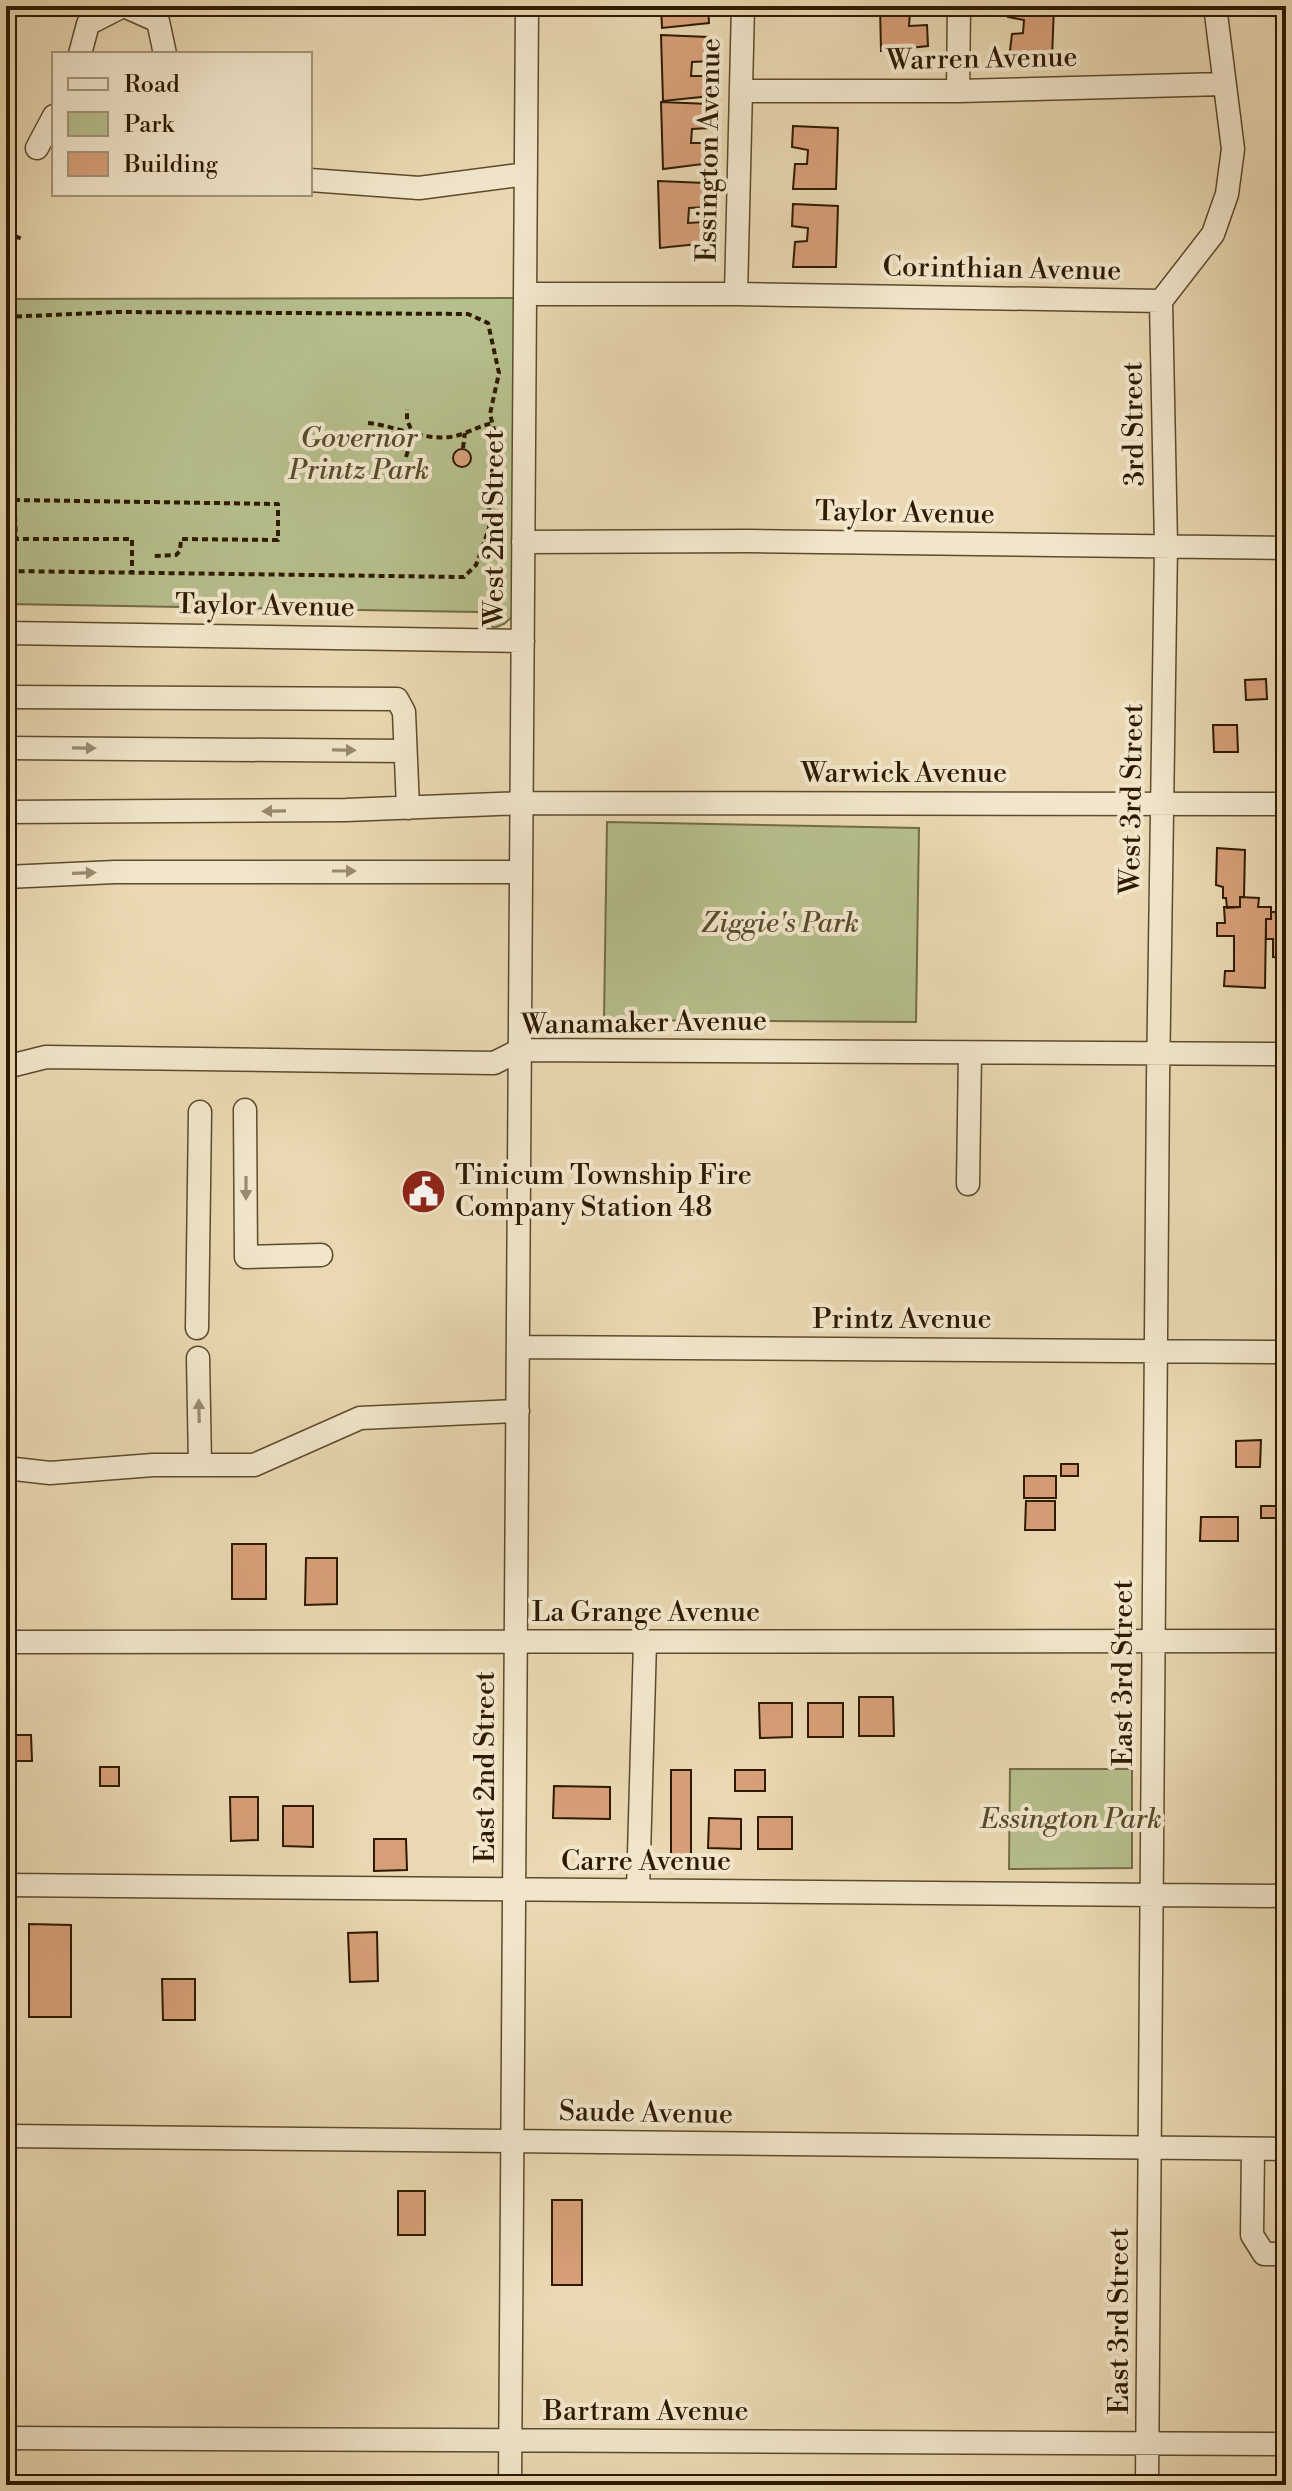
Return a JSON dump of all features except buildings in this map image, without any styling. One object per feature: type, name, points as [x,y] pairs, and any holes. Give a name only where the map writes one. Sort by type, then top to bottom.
[{"type":"street","points":[[81,52],[88,24],[124,6],[158,21],[165,52]]},
{"type":"street","name":"West 2nd Street","points":[[520,1050],[527,6]]},
{"type":"street","name":"Essington Avenue","points":[[736,294],[743,6]]},
{"type":"street","points":[[958,91],[959,6]]},
{"type":"street","points":[[1161,301],[1213,234],[1227,194],[1233,149],[1215,6]]},
{"type":"street","name":"Warren Avenue","points":[[742,91],[958,91],[1223,84]]},
{"type":"street","points":[[37,148],[52,120]]},
{"type":"street","points":[[312,180],[419,188],[526,174]]},
{"type":"street","name":"Corinthian Avenue","points":[[525,294],[1161,301]]},
{"type":"street","name":"3rd Street","points":[[1161,301],[1166,545]]},
{"type":"street","name":"Taylor Avenue","points":[[523,542],[1286,548]]},
{"type":"street","name":"West 3rd Street","points":[[1158,1054],[1166,545]]},
{"type":"street","name":"Taylor Avenue","points":[[6,633],[523,641]]},
{"type":"street","points":[[6,697],[397,699],[404,712],[408,808]]},
{"type":"street","points":[[6,748],[405,751]]},
{"type":"street","name":"Warwick Avenue","points":[[6,812],[408,808],[522,803],[1286,804]]},
{"type":"street","points":[[6,877],[131,872],[521,872]]},
{"type":"street","name":"Wanamaker Avenue","points":[[6,1067],[46,1057],[494,1063],[520,1050],[1286,1054]]},
{"type":"street","name":"East 2nd Street","points":[[510,2485],[520,1050]]},
{"type":"street","points":[[968,1184],[970,1053]]},
{"type":"street","name":"East 3rd Street","points":[[1147,2485],[1158,1054]]},
{"type":"street","points":[[245,1110],[246,1257],[321,1255]]},
{"type":"street","points":[[197,1328],[200,1112]]},
{"type":"street","name":"Printz Avenue","points":[[518,1347],[1286,1352]]},
{"type":"street","points":[[198,1358],[200,1465]]},
{"type":"street","points":[[6,1468],[50,1473],[153,1465],[254,1465],[360,1418],[518,1411]]},
{"type":"street","name":"La Grange Avenue","points":[[6,1642],[1286,1641]]},
{"type":"street","points":[[638,1890],[645,1642]]},
{"type":"street","name":"Carre Avenue","points":[[6,1885],[1286,1896]]},
{"type":"street","name":"Saude Avenue","points":[[6,2136],[1286,2149]]},
{"type":"street","points":[[1253,2149],[1252,2235],[1264,2254],[1286,2254]]},
{"type":"street","name":"Bartram Avenue","points":[[6,2438],[1286,2444]]},
{"type":"path","points":[[6,232],[24,240]]},
{"type":"path","points":[[6,317],[118,312],[468,314],[488,323],[499,373],[490,414],[500,453],[499,470],[489,496],[489,528],[476,565],[464,577],[6,571]]},
{"type":"path","points":[[406,457],[413,434],[407,420],[407,409]]},
{"type":"path","points":[[368,423],[413,434],[446,437],[493,423]]},
{"type":"path","points":[[463,448],[465,433]]},
{"type":"path","points":[[13,466],[16,539],[132,539],[132,573]]},
{"type":"path","points":[[14,500],[278,504],[278,540],[181,539],[180,551],[176,555],[154,556]]},
{"type":"green space","name":"Governor Printz Park","points":[[518,298],[512,617],[504,624],[494,628],[478,612],[6,604],[6,299]]},
{"type":"green space","name":"Ziggie's Park","points":[[607,822],[919,828],[916,1022],[604,1020]]},
{"type":"green space","name":"Essington Park","points":[[1010,1769],[1132,1769],[1132,1868],[1009,1869]]},
{"type":"place","name":"Tinicum Township Fire Company Station 48","points":[[424,1191]]}]
